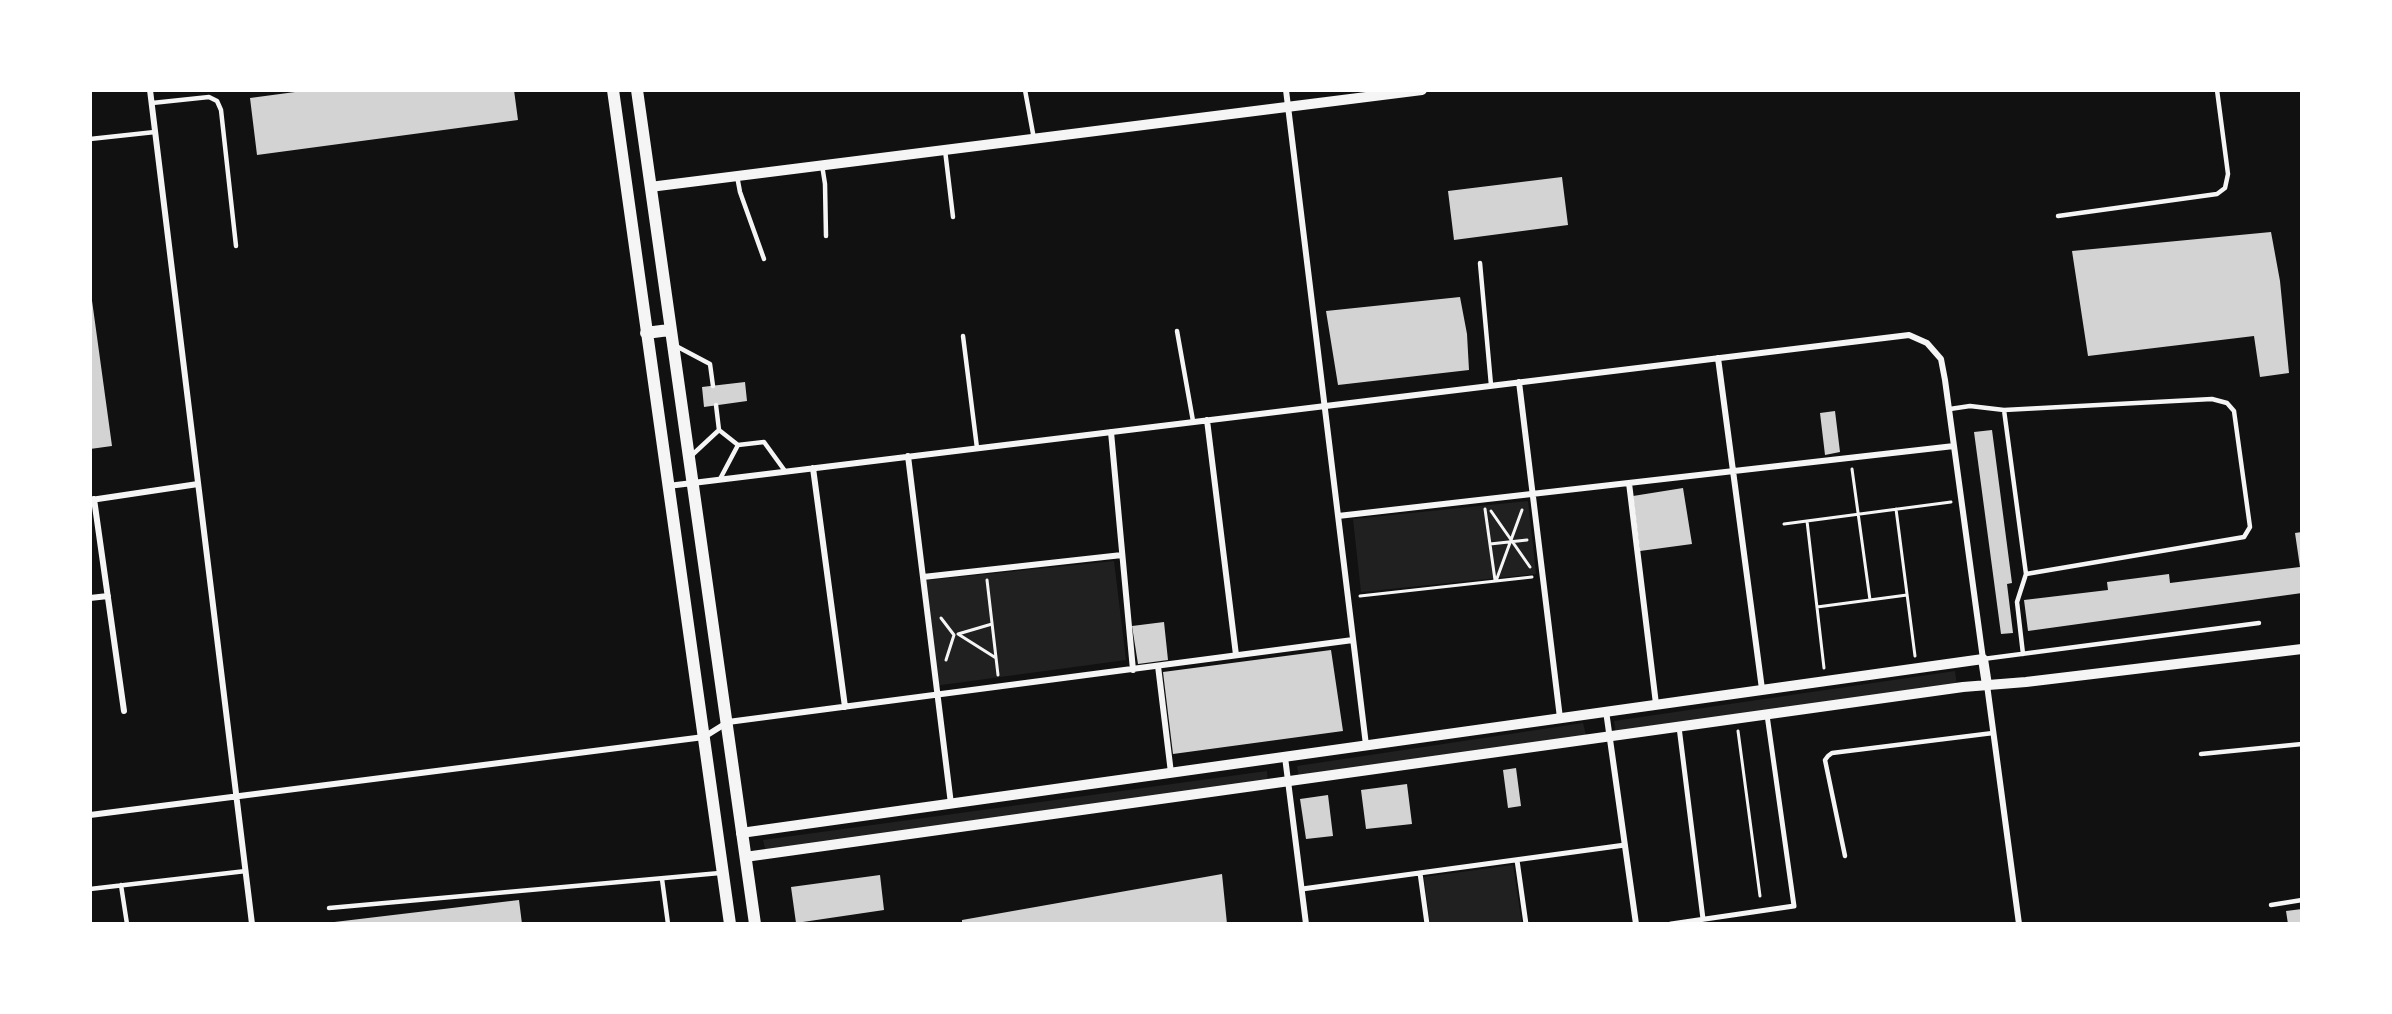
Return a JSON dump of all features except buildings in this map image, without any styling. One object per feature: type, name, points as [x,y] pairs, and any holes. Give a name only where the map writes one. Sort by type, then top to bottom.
[{"type":"main road","points":[[613,90],[730,924]]},
{"type":"main road","points":[[637,90],[669,330],[728,722],[741,833],[755,924]]},
{"type":"main road","points":[[646,333],[669,330]]},
{"type":"street","points":[[150,90],[252,924]]},
{"type":"street","points":[[1286,90],[1366,745]]},
{"type":"street","points":[[650,187],[1422,90]]},
{"type":"street","points":[[668,486],[1909,335],[1927,343],[1941,359],[1950,409],[2019,924]]},
{"type":"street","points":[[1718,358],[1762,690]]},
{"type":"street","points":[[1519,382],[1530,494],[1560,718]]},
{"type":"street","points":[[1207,420],[1236,655]]},
{"type":"street","points":[[1111,432],[1133,670]]},
{"type":"street","points":[[1338,516],[1954,446]]},
{"type":"street","points":[[908,456],[951,804]]},
{"type":"street","points":[[813,468],[845,707]]},
{"type":"street","points":[[1629,483],[1656,704]]},
{"type":"street","points":[[124,711],[92,500],[198,484]]},
{"type":"street","points":[[923,577],[1122,555]]},
{"type":"street","points":[[90,598],[108,596]]},
{"type":"street","points":[[90,815],[704,737],[728,722],[1353,640]]},
{"type":"street","points":[[745,857],[1987,685],[2302,649]]},
{"type":"street","points":[[741,833],[1983,658]]},
{"type":"street","points":[[1158,666],[1171,773]]},
{"type":"street","points":[[1606,711],[1636,924]]},
{"type":"street","points":[[1671,924],[1794,906],[1767,715]]},
{"type":"street","points":[[1679,727],[1703,919]]},
{"type":"street","points":[[1285,757],[1306,924]]},
{"type":"street","points":[[1302,889],[1625,845]]},
{"type":"street","points":[[1517,860],[1526,924]]},
{"type":"street","points":[[1420,873],[1427,924]]},
{"type":"lane","points":[[1025,90],[1034,139]]},
{"type":"lane","points":[[2058,216],[2217,194],[2225,188],[2228,174],[2217,90]]},
{"type":"lane","points":[[152,103],[209,97],[217,101],[221,110],[236,246]]},
{"type":"lane","points":[[90,139],[155,132]]},
{"type":"lane","points":[[945,150],[953,217]]},
{"type":"lane","points":[[822,165],[825,183],[826,236]]},
{"type":"lane","points":[[737,176],[740,192],[764,259]]},
{"type":"lane","points":[[1480,263],[1491,385]]},
{"type":"lane","points":[[1177,331],[1193,422]]},
{"type":"lane","points":[[963,336],[977,448]]},
{"type":"lane","points":[[671,344],[710,364],[713,386]]},
{"type":"lane","points":[[1950,409],[1970,406],[2004,410],[2212,399],[2227,403],[2234,411],[2250,527],[2244,537],[2026,574]]},
{"type":"lane","points":[[716,405],[719,429],[738,445],[764,442],[785,471]]},
{"type":"lane","points":[[2004,410],[2026,574],[2017,602],[2023,654]]},
{"type":"lane","points":[[688,459],[719,429]]},
{"type":"lane","points":[[720,479],[738,445]]},
{"type":"lane","points":[[1983,658],[2259,623]]},
{"type":"lane","points":[[1845,856],[1825,760],[1828,756],[1832,753],[1993,733]]},
{"type":"lane","points":[[2202,754],[2302,744]]},
{"type":"lane","points":[[90,889],[246,871]]},
{"type":"lane","points":[[329,908],[723,873]]},
{"type":"lane","points":[[662,879],[668,924]]},
{"type":"lane","points":[[121,885],[127,924]]},
{"type":"lane","points":[[2271,905],[2302,900]]},
{"type":"path","points":[[1850,458],[1870,600]]},
{"type":"path","points":[[1496,581],[1530,494]]},
{"type":"path","points":[[1348,597],[1538,577],[1511,542],[1483,499]]},
{"type":"path","points":[[1483,499],[1496,581]]},
{"type":"path","points":[[1784,524],[1962,500]]},
{"type":"path","points":[[1896,509],[1917,668]]},
{"type":"path","points":[[1807,521],[1826,681]]},
{"type":"path","points":[[1490,544],[1533,539]]},
{"type":"path","points":[[985,569],[999,686]]},
{"type":"path","points":[[1817,607],[1907,595]]},
{"type":"path","points":[[992,624],[956,634],[996,658]]},
{"type":"path","points":[[1736,719],[1760,896]]},
{"type":"shaded area","points":[[1528,501],[1536,574],[1361,592],[1353,519]]},
{"type":"shaded area","points":[[1114,561],[1126,660],[934,686],[920,581]]},
{"type":"shaded area","points":[[1955,671],[1957,687],[1616,735],[1614,721]]},
{"type":"shaded area","points":[[1583,723],[1587,740],[1300,782],[1297,766]]},
{"type":"shaded area","points":[[1267,771],[1268,785],[766,852],[763,840]]},
{"type":"shaded area","points":[[1513,865],[1522,924],[1430,924],[1424,877]]}]
